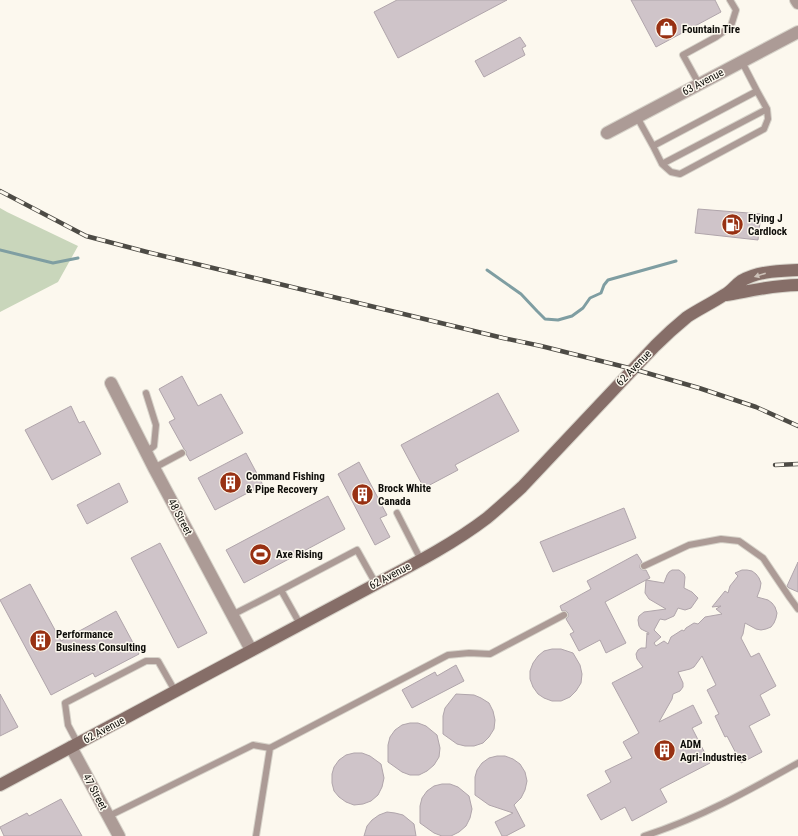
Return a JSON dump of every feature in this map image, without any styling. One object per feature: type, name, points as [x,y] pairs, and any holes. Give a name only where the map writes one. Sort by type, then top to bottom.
[{"type":"main road","name":"62 Avenue","points":[[0,785],[421,560],[457,539],[487,518],[522,487],[655,346],[687,317],[726,294],[740,282],[754,276],[770,271],[798,270]]},
{"type":"main road","name":"62 Avenue","points":[[726,294],[787,285],[798,285]]},
{"type":"street","name":"63 Avenue","points":[[607,132],[798,32]]},
{"type":"street","name":"48 Street","points":[[111,383],[154,468],[251,650]]},
{"type":"street","name":"47 Street","points":[[75,746],[119,836]]},
{"type":"lane","points":[[699,84],[683,55],[716,37],[730,26],[736,10],[730,0]]},
{"type":"lane","points":[[637,117],[662,164],[671,172],[680,174],[764,129],[768,119],[767,109],[742,62]]},
{"type":"lane","points":[[653,146],[757,91]]},
{"type":"lane","points":[[662,164],[767,109]]},
{"type":"lane","points":[[146,393],[156,425],[154,446],[146,452]]},
{"type":"lane","points":[[154,468],[182,453]]},
{"type":"lane","points":[[397,513],[421,560]]},
{"type":"lane","points":[[644,566],[689,545],[721,539],[740,541],[763,558],[798,609]]},
{"type":"lane","points":[[232,615],[357,550],[376,584]]},
{"type":"lane","points":[[281,590],[300,624]]},
{"type":"lane","points":[[109,816],[253,745],[270,748],[448,655],[468,652],[490,654],[564,615]]},
{"type":"lane","points":[[75,746],[68,725],[65,703],[146,661],[158,661],[175,691]]},
{"type":"lane","points":[[256,836],[270,748]]},
{"type":"lane","points":[[644,836],[726,803],[798,763]]},
{"type":"green space","points":[[0,208],[78,246],[58,282],[0,312]]},
{"type":"building","points":[[397,0],[507,0],[398,58],[374,12]]},
{"type":"building","name":"Fountain Tire","points":[[631,0],[715,0],[721,12],[656,47]]},
{"type":"building","points":[[520,37],[526,46],[522,48],[525,55],[484,77],[475,61]]},
{"type":"building","points":[[698,209],[761,214],[758,240],[695,233]]},
{"type":"building","points":[[182,376],[198,406],[221,394],[243,433],[190,461],[186,451],[169,422],[175,419],[159,389]]},
{"type":"building","points":[[498,393],[519,431],[455,465],[458,470],[424,488],[401,445]]},
{"type":"building","points":[[71,406],[79,423],[84,421],[101,454],[52,480],[25,430]]},
{"type":"building","name":"Command Fishing & Pipe Recovery","points":[[246,453],[263,485],[215,510],[198,478]]},
{"type":"building","name":"Brock White Canada","points":[[359,462],[387,515],[380,518],[390,537],[375,545],[338,474]]},
{"type":"building","points":[[119,483],[128,502],[87,524],[77,505]]},
{"type":"building","points":[[328,496],[345,529],[244,583],[226,550]]},
{"type":"building","points":[[624,508],[636,538],[553,572],[540,542]]},
{"type":"building","points":[[160,543],[207,633],[178,648],[131,558]]},
{"type":"building","points":[[637,554],[642,562],[640,568],[646,570],[650,578],[605,602],[626,643],[606,653],[600,640],[579,651],[570,634],[574,632],[566,619],[568,617],[568,613],[566,611],[562,611],[560,606],[591,589],[587,581]]},
{"type":"building","points":[[798,562],[798,592],[787,586]]},
{"type":"building","points":[[672,570],[679,570],[685,577],[684,588],[692,592],[698,598],[691,608],[685,610],[678,608],[674,616],[665,620],[660,619],[654,630],[661,637],[654,643],[656,646],[664,641],[668,644],[671,637],[682,630],[684,631],[694,623],[698,624],[705,617],[722,614],[716,609],[721,606],[712,607],[725,591],[728,593],[730,586],[738,576],[735,573],[742,570],[747,570],[756,574],[761,583],[757,597],[768,600],[772,603],[777,613],[776,618],[771,627],[761,630],[745,623],[741,638],[751,657],[759,653],[776,686],[760,695],[770,715],[749,726],[762,752],[741,763],[727,736],[725,737],[715,716],[719,714],[707,690],[716,685],[702,656],[694,667],[678,672],[683,683],[683,687],[680,691],[673,694],[672,699],[659,722],[693,705],[702,723],[692,728],[710,763],[660,789],[667,802],[632,821],[625,807],[601,820],[587,795],[611,782],[605,771],[632,758],[623,742],[639,733],[612,683],[643,667],[637,659],[636,654],[641,648],[646,648],[647,633],[648,635],[649,633],[641,629],[639,626],[639,616],[644,612],[666,609],[649,599],[645,593],[646,580],[664,583],[669,572]]},
{"type":"building","points":[[30,584],[61,641],[116,611],[139,654],[95,677],[93,673],[51,695],[0,600]]},
{"type":"building","points":[[561,649],[573,653],[580,665],[582,674],[581,683],[576,691],[570,697],[561,701],[552,701],[538,694],[530,679],[530,671],[538,656],[544,651]]},
{"type":"building","points":[[456,665],[464,681],[412,708],[402,690],[435,672],[437,676]]},
{"type":"building","points":[[0,694],[18,727],[0,736]]},
{"type":"building","points":[[456,694],[474,695],[489,703],[495,720],[494,729],[483,743],[474,746],[465,746],[457,744],[443,734],[443,716],[445,708]]},
{"type":"building","points":[[418,723],[426,726],[437,735],[440,748],[439,757],[434,765],[419,775],[410,775],[402,772],[388,762],[388,745],[390,737],[395,730],[402,725]]},
{"type":"building","points":[[362,753],[370,756],[381,764],[384,778],[378,795],[371,801],[354,805],[346,802],[334,791],[332,774],[334,767],[339,760],[346,755]]},
{"type":"building","points":[[505,756],[520,764],[525,772],[527,781],[521,798],[514,805],[525,826],[506,836],[502,836],[495,822],[513,813],[489,805],[475,795],[475,777],[477,770],[482,763],[489,758]]},
{"type":"building","points":[[450,784],[458,787],[469,796],[472,809],[466,826],[451,836],[442,836],[434,833],[420,823],[420,806],[422,798],[427,791],[434,786]]},
{"type":"building","points":[[61,799],[82,836],[4,836],[0,827],[27,813],[29,816]]},
{"type":"building","points":[[387,812],[403,815],[414,824],[416,836],[364,836],[367,826],[372,820]]},
{"type":"waterway","points":[[0,250],[53,263],[78,258]]},
{"type":"waterway","points":[[487,270],[521,294],[545,319],[558,320],[572,316],[583,308],[590,298],[601,293],[608,280],[676,261]]},
{"type":"railway","points":[[0,191],[86,236],[633,369],[699,388],[756,407],[798,426]]},
{"type":"railway","points":[[775,465],[798,464]]},
{"type":"place","name":"Fountain Tire","points":[[667,29]]},
{"type":"place","name":"Flying J Cardlock","points":[[732,224]]},
{"type":"place","name":"Command Fishing & Pipe Recovery","points":[[230,482]]},
{"type":"place","name":"Brock White Canada","points":[[362,494]]},
{"type":"place","name":"Axe Rising","points":[[260,554]]},
{"type":"place","name":"Performance Business Consulting","points":[[41,640]]},
{"type":"place","name":"ADM Agri-Industries","points":[[665,750]]}]
